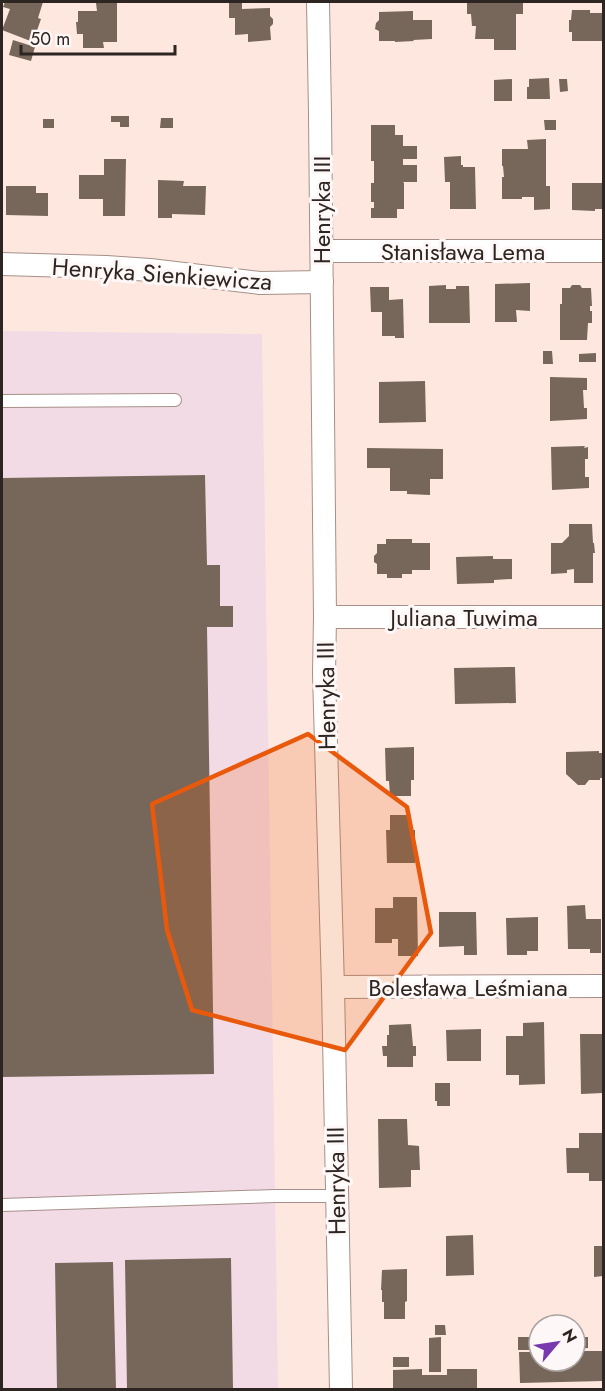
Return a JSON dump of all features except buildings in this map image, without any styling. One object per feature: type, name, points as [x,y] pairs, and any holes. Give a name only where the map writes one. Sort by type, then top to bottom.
[{"type":"street","name":"Henryka III","points":[[318,2],[324,674],[333,987],[340,1389]]},
{"type":"street","name":"Stanisława Lema","points":[[322,251],[603,250]]},
{"type":"street","name":"Henryka Sienkiewicza","points":[[2,264],[117,267],[260,283],[321,282]]},
{"type":"street","name":"Juliana Tuwima","points":[[325,617],[603,618]]},
{"type":"street","name":"Bolesława Leśmiana","points":[[333,987],[603,986]]},
{"type":"lane","points":[[2,401],[175,399]]},
{"type":"lane","points":[[2,1204],[336,1197]]},
{"type":"highlighted area","points":[[308,734],[407,807],[431,933],[345,1050],[192,1010],[167,930],[152,804]]},
{"type":"shaded area","points":[[2,331],[262,334],[278,1389],[2,1390]]}]
